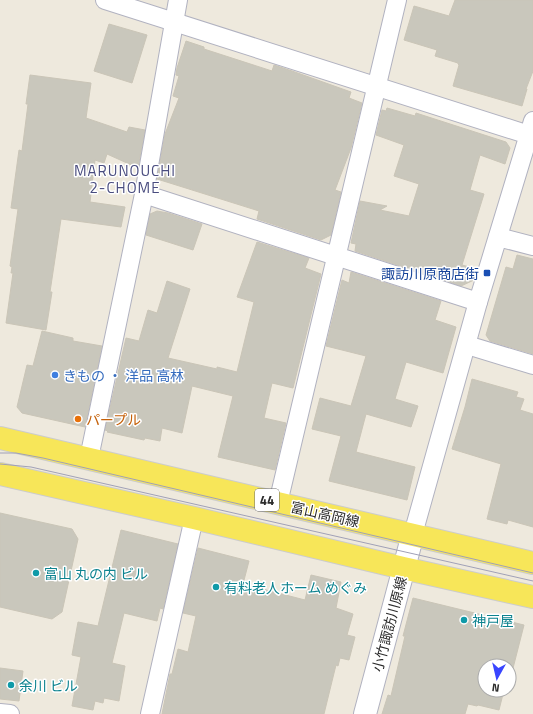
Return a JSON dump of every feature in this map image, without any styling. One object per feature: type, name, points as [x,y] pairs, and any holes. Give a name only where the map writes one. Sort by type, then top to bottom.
[{"type":"main road","name":"富山高岡線","points":[[0,438],[533,563]]},
{"type":"main road","points":[[0,474],[533,597]]},
{"type":"main road","name":"小竹諏訪川原線","points":[[365,714],[413,534]]},
{"type":"street","points":[[105,0],[376,87],[531,128],[478,302],[413,534]]},
{"type":"street","points":[[89,458],[144,194],[178,0]]},
{"type":"street","points":[[278,503],[397,0]]},
{"type":"street","points":[[144,194],[478,302]]},
{"type":"street","points":[[498,237],[533,246]]},
{"type":"street","points":[[467,345],[533,365]]},
{"type":"street","points":[[150,714],[194,518]]},
{"type":"street","points":[[0,712],[10,714]]},
{"type":"building","points":[[455,0],[533,0],[533,71],[526,89],[522,106],[453,86],[459,65],[458,63],[435,56],[437,50],[404,40],[414,6],[449,16]]},
{"type":"building","points":[[109,24],[147,35],[132,83],[94,71]]},
{"type":"building","points":[[186,41],[204,47],[204,49],[272,71],[274,65],[292,71],[351,92],[349,98],[362,103],[351,148],[335,190],[341,192],[331,235],[321,240],[257,219],[259,211],[157,179],[165,134],[179,98],[173,96],[179,76],[176,75],[177,68]]},
{"type":"building","points":[[30,75],[91,83],[86,118],[127,132],[129,127],[145,130],[138,168],[107,154],[104,163],[95,160],[90,202],[125,207],[121,227],[61,219],[46,330],[6,323],[13,273],[11,273],[12,267],[10,266],[18,209],[11,208],[19,150],[22,151]]},
{"type":"building","points":[[387,108],[415,116],[416,113],[506,142],[510,148],[505,164],[480,155],[470,190],[484,194],[462,265],[477,269],[474,280],[461,286],[355,251],[356,244],[351,243],[360,201],[387,206],[380,210],[409,216],[419,184],[394,176],[404,145],[376,135],[382,110],[386,111]]},
{"type":"building","points":[[157,211],[202,224],[193,250],[146,235],[150,214]]},
{"type":"building","points":[[257,242],[309,258],[305,268],[321,274],[293,388],[272,383],[264,418],[286,423],[275,470],[218,457],[233,396],[192,386],[182,433],[162,428],[160,441],[145,438],[144,440],[107,432],[108,431],[105,430],[126,338],[139,341],[148,310],[157,313],[167,281],[190,289],[168,358],[237,372],[254,302],[237,297]]},
{"type":"building","points":[[517,255],[533,259],[533,354],[490,341],[486,335],[506,267],[513,269]]},
{"type":"building","points":[[351,272],[441,301],[435,320],[456,327],[443,373],[406,362],[395,399],[418,406],[411,427],[366,414],[356,452],[415,467],[407,500],[329,481],[341,436],[312,429],[320,398],[351,406],[366,356],[326,346],[342,280],[349,283]]},
{"type":"building","points":[[42,331],[73,338],[73,341],[102,346],[85,427],[22,413],[17,407],[27,365],[33,366]]},
{"type":"building","points":[[472,379],[518,392],[516,397],[524,399],[520,410],[533,414],[533,527],[508,520],[507,524],[487,519],[501,464],[452,449]]},
{"type":"building","name":"富山 丸の内 ビル","points":[[0,513],[72,529],[78,539],[62,612],[52,619],[0,607]]},
{"type":"building","points":[[121,530],[178,544],[163,609],[160,608],[157,621],[124,613],[112,663],[125,666],[119,701],[104,698],[103,703],[95,701],[93,710],[72,706],[81,657],[72,655],[78,622],[98,626]]},
{"type":"building","points":[[198,548],[249,561],[243,584],[305,600],[311,575],[341,582],[336,608],[353,614],[347,635],[355,637],[349,660],[340,658],[338,666],[336,665],[324,714],[162,714],[170,674],[172,674],[178,649],[188,652],[196,616],[183,613]]},
{"type":"building","points":[[413,598],[524,625],[516,658],[477,658],[477,698],[502,698],[499,710],[468,704],[465,714],[382,714],[388,695],[391,696],[405,636],[403,636]]},
{"type":"building","name":"余川 ビル","points":[[0,668],[23,671],[19,701],[0,699]]},
{"type":"tram line","points":[[0,453],[16,453],[43,458],[533,573]]},
{"type":"tram line","points":[[0,464],[31,467],[533,581]]},
{"type":"place","name":"諏訪川原商店街","points":[[487,273]]},
{"type":"place","name":"きもの ・ 洋品 高林","points":[[55,375]]},
{"type":"place","name":"パープル","points":[[78,419]]},
{"type":"place","name":"富山 丸の内 ビル","points":[[36,573]]},
{"type":"place","name":"有料老人ホーム めぐみ","points":[[216,587]]},
{"type":"place","name":"神戸屋","points":[[464,620]]},
{"type":"place","name":"余川 ビル","points":[[11,685]]},
{"type":"district","name":"MARUNOUCHI 2-CHOME","points":[[125,178]]}]
